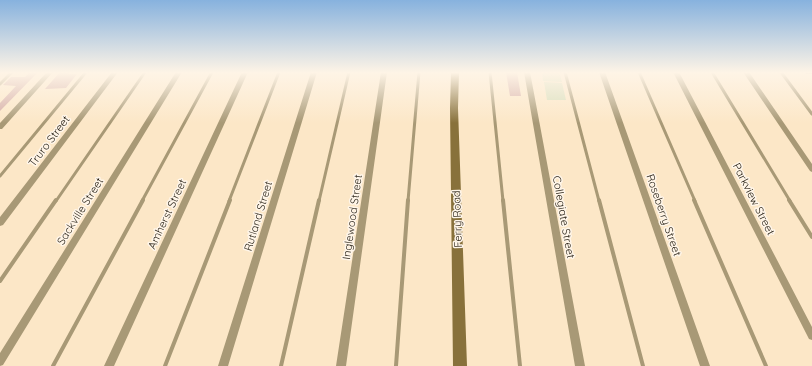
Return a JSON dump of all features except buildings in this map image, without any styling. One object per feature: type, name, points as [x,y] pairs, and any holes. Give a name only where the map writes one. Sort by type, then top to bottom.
[{"type":"main road","name":"Ferry Road","points":[[455,89],[460,366]]},
{"type":"street","points":[[0,127],[34,89]]},
{"type":"street","name":"Truro Street","points":[[0,223],[102,89]]},
{"type":"street","name":"Sackville Street","points":[[0,362],[168,89]]},
{"type":"street","name":"Amherst Street","points":[[109,366],[237,89]]},
{"type":"street","name":"Rutland Street","points":[[223,366],[309,89]]},
{"type":"street","name":"Inglewood Street","points":[[341,366],[382,89]]},
{"type":"street","name":"Collegiate Street","points":[[530,89],[580,366]]},
{"type":"street","name":"Roseberry Street","points":[[608,89],[705,366]]},
{"type":"street","name":"Parkview Street","points":[[685,89],[812,336]]},
{"type":"street","points":[[758,89],[812,169]]},
{"type":"lane","points":[[0,176],[72,89]]},
{"type":"lane","points":[[0,281],[133,89]]},
{"type":"lane","points":[[53,366],[203,89]]},
{"type":"lane","points":[[165,366],[272,89]]},
{"type":"lane","points":[[282,366],[345,89]]},
{"type":"lane","points":[[396,366],[402,260],[417,89]]},
{"type":"lane","points":[[492,89],[520,366]]},
{"type":"lane","points":[[570,89],[643,366]]},
{"type":"lane","points":[[646,89],[766,366]]},
{"type":"lane","points":[[722,89],[812,237]]},
{"type":"lane","points":[[793,89],[812,114]]},
{"type":"green space","points":[[545,89],[563,89],[566,100],[547,100]]}]
